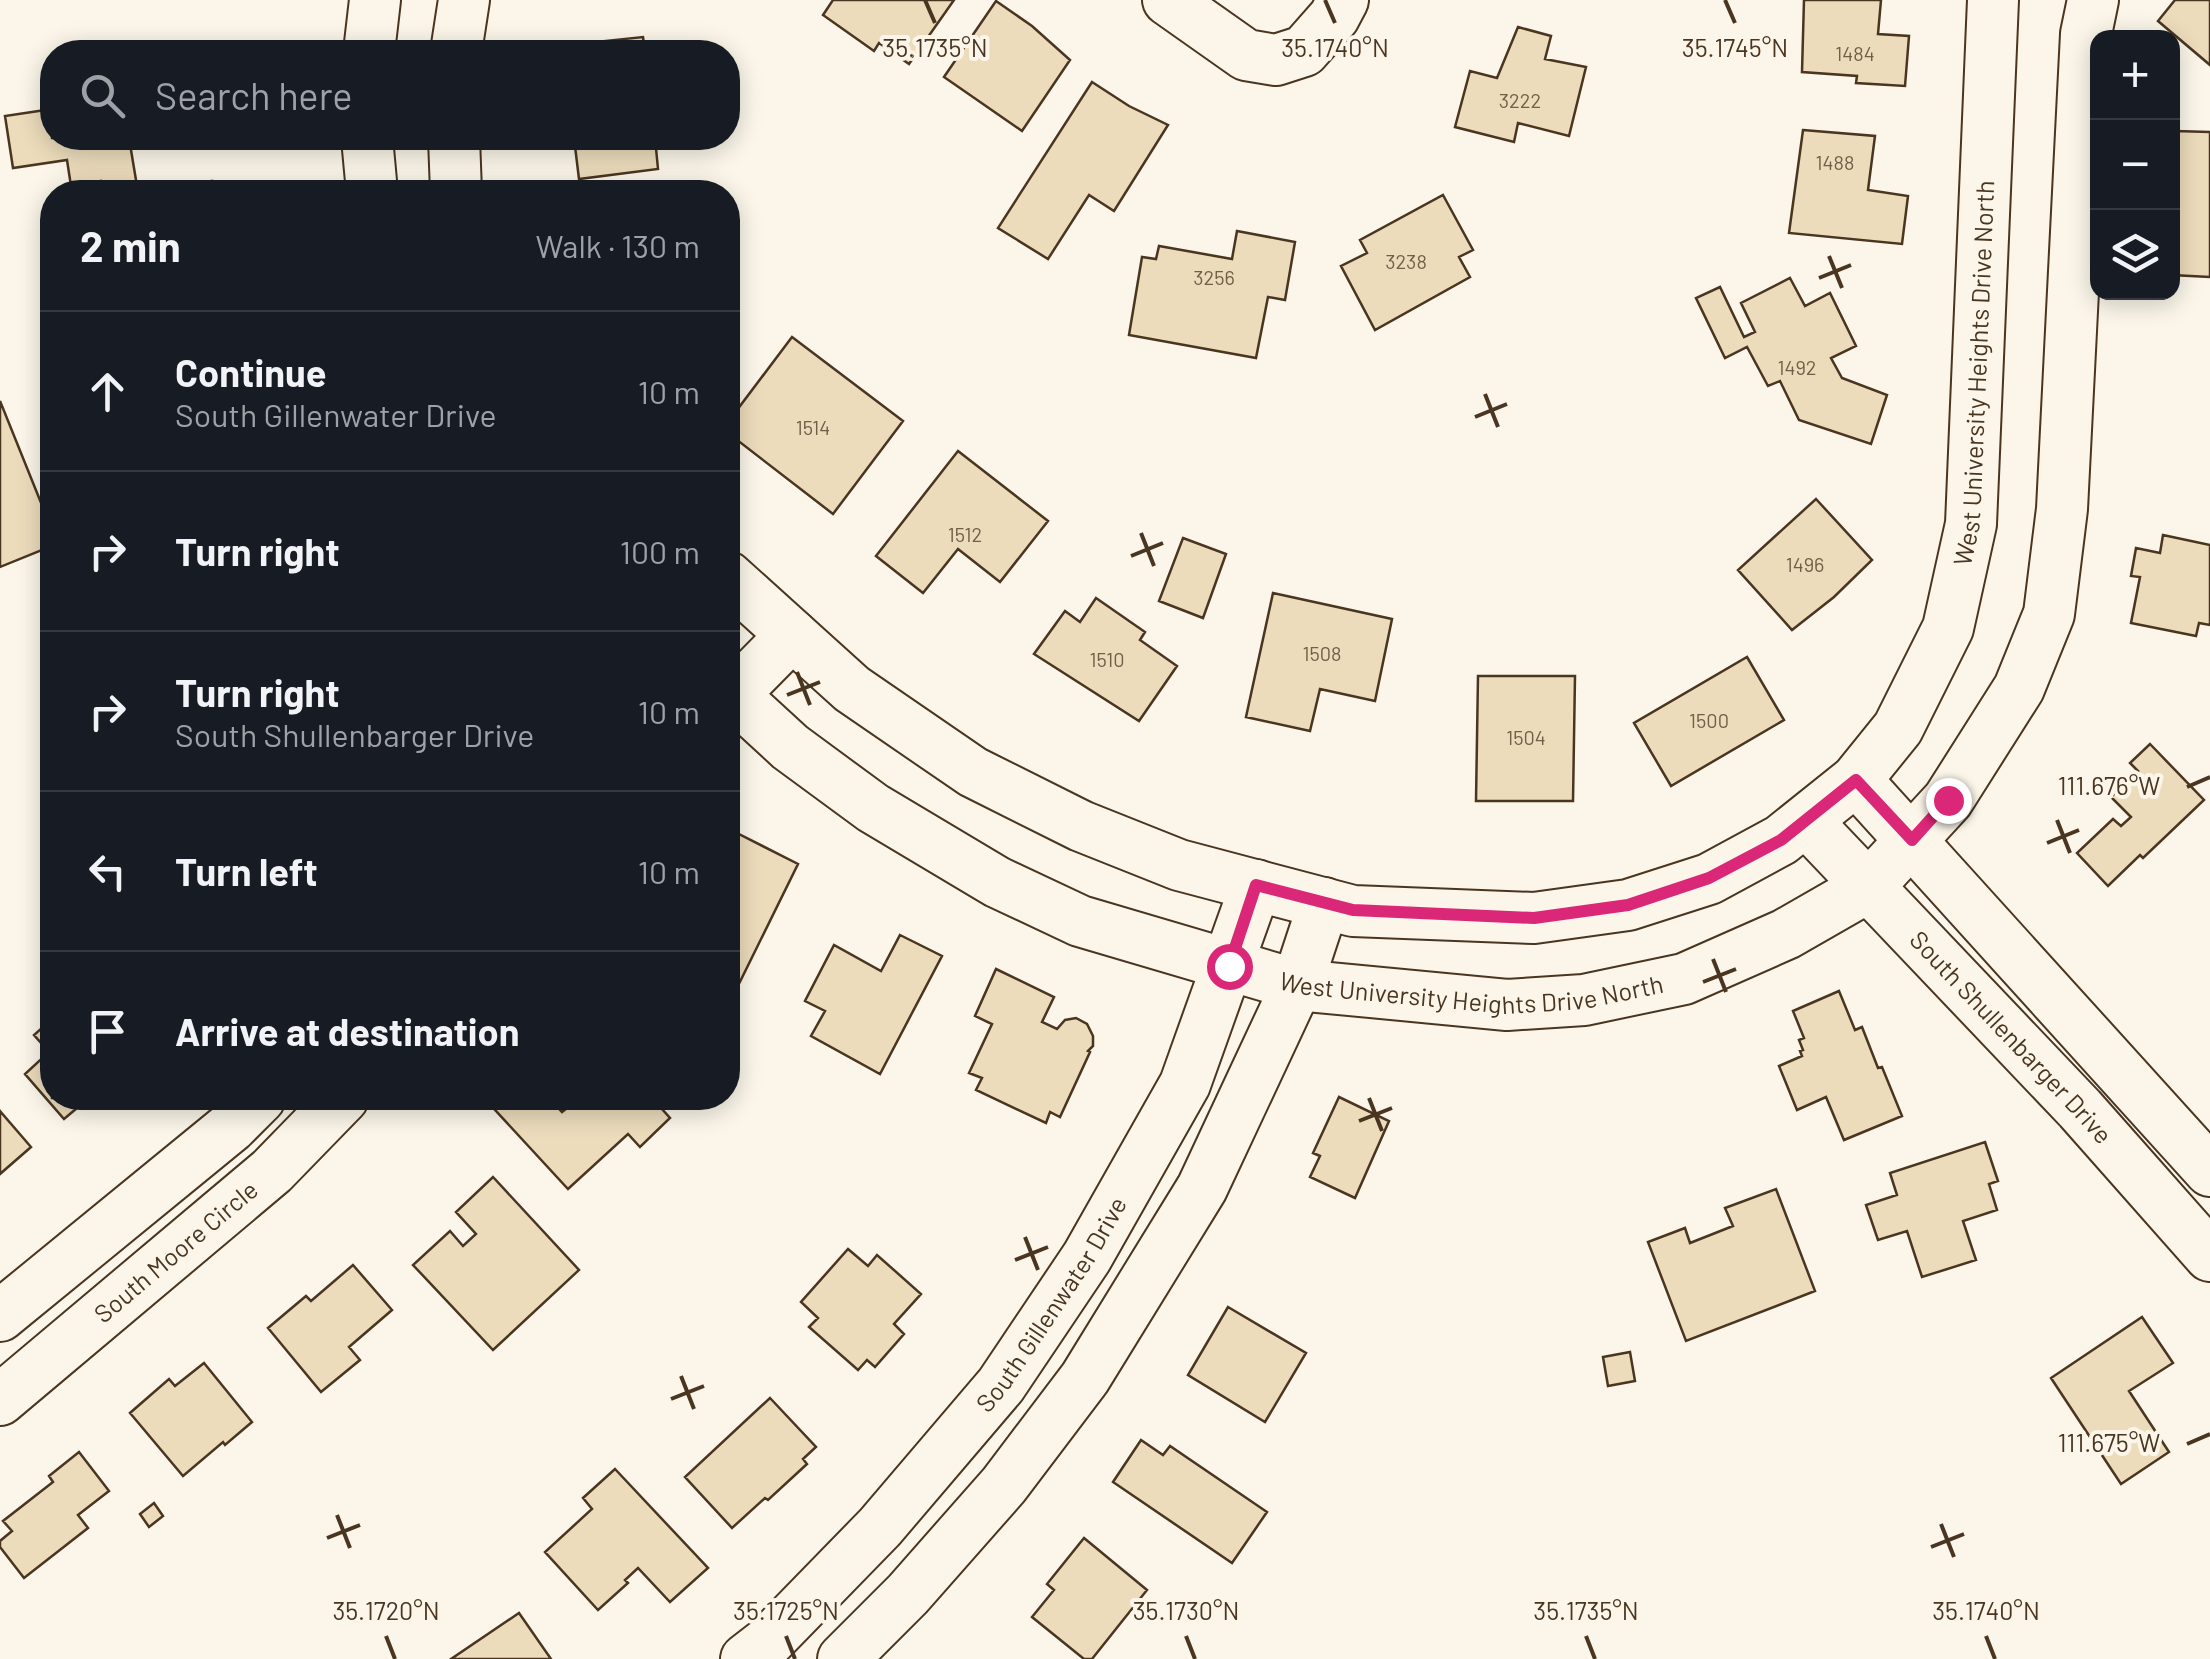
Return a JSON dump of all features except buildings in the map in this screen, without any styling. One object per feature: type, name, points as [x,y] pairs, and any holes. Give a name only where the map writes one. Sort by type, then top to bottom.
[{"type":"street","points":[[370,40],[375,0]]},
{"type":"street","points":[[458,40],[464,0]]},
{"type":"street","points":[[1168,0],[1246,54],[1276,60],[1304,51],[1334,17],[1343,0]]},
{"type":"street","name":"West University Heights Drive North","points":[[740,602],[792,635],[852,688],[973,772],[1080,826],[1180,865],[1353,910],[1534,918],[1628,905],[1709,878],[1781,840],[1856,780],[1898,728],[1948,628],[1972,524],[1993,0]]},
{"type":"street","name":"West University Heights Drive North","points":[[740,704],[873,808],[998,882],[1080,921],[1296,985],[1507,1005],[1584,1000],[1684,979],[1786,934],[1868,887],[1948,800],[2019,688],[2048,614],[2062,510],[2086,34],[2093,0]]},
{"type":"street","points":[[368,150],[370,180]]},
{"type":"street","points":[[454,150],[456,180]]},
{"type":"street","points":[[740,685],[792,635]]},
{"type":"street","points":[[1856,780],[2210,1171]]},
{"type":"street","name":"South Shullenbarger Drive","points":[[1806,821],[2080,1109],[2210,1256]]},
{"type":"street","name":"South Gillenwater Drive","points":[[746,1659],[768,1642],[880,1527],[1002,1385],[1087,1256],[1185,1084],[1256,885]]},
{"type":"street","points":[[844,1659],[908,1594],[1004,1484],[1085,1378],[1202,1188],[1296,985],[1324,903]]},
{"type":"street","points":[[0,1316],[248,1110]]},
{"type":"street","name":"South Moore Circle","points":[[0,1400],[272,1172],[331,1110]]},
{"type":"route","points":[[1229,966],[1256,885],[1353,910],[1534,918],[1628,905],[1709,878],[1781,840],[1856,780],[1912,840],[1948,800]]}]
